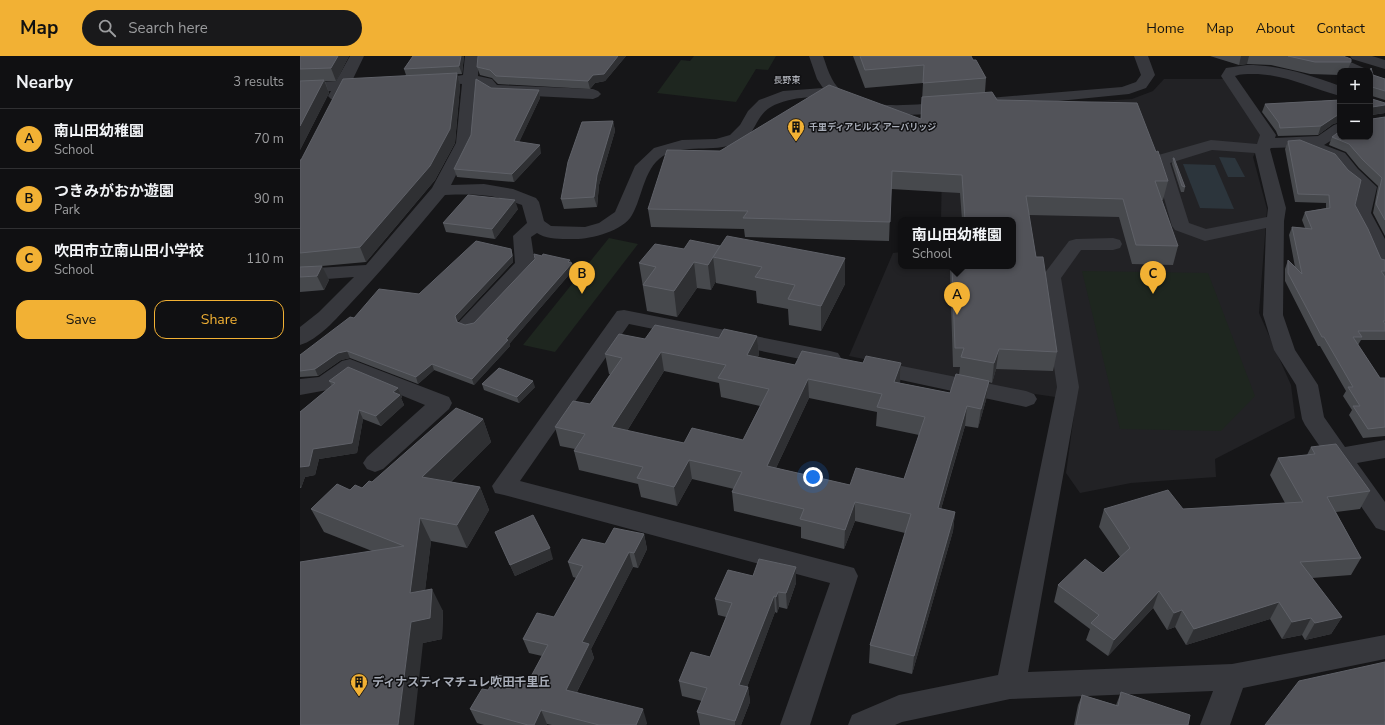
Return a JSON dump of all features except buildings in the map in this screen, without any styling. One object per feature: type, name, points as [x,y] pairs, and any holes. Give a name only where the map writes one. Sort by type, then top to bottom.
[{"type":"street","points":[[331,107],[356,56]]},
{"type":"street","points":[[300,338],[326,317],[372,270],[440,190],[464,143],[472,56]]},
{"type":"street","points":[[816,56],[826,82],[834,91],[848,101],[872,107],[898,110],[962,105]]},
{"type":"street","points":[[978,104],[1124,91],[1141,85],[1148,75],[1141,56]]},
{"type":"street","points":[[1328,56],[1332,60],[1352,68]]},
{"type":"street","points":[[1358,56],[1385,65]]},
{"type":"street","points":[[1337,90],[1287,72],[1269,69],[1245,69],[1231,72],[1228,76],[1268,135],[1264,146],[1277,208],[1275,221],[1273,315],[1285,350],[1307,385],[1313,420],[1385,521]]},
{"type":"street","points":[[439,80],[469,79],[487,82],[493,89],[593,94]]},
{"type":"street","points":[[300,88],[386,83]]},
{"type":"street","points":[[440,190],[484,189],[507,193],[530,202],[536,224],[546,231],[561,233],[587,233],[605,227],[623,216],[643,166],[660,151],[682,145],[717,144],[736,138],[746,128],[754,114],[764,103],[783,96],[834,91]]},
{"type":"street","points":[[1275,221],[1205,235],[1181,226],[1160,160],[1211,145],[1264,146],[1322,141],[1337,130]]},
{"type":"street","points":[[1302,142],[1339,157],[1352,173],[1368,187],[1362,213],[1375,237],[1385,263]]},
{"type":"street","points":[[468,323],[525,264],[522,236],[536,224]]},
{"type":"street","points":[[1010,686],[1019,650],[1068,387],[1051,278],[1076,246],[1114,244]]},
{"type":"street","points":[[300,275],[372,270]]},
{"type":"street","points":[[795,725],[845,576],[504,486],[624,316],[1026,398]]},
{"type":"street","points":[[300,387],[325,384],[350,366],[441,403],[375,463]]},
{"type":"street","points":[[1339,457],[1385,449]]},
{"type":"street","points":[[863,725],[898,709],[1010,686],[1232,677],[1385,647]]},
{"type":"street","points":[[1215,725],[1232,677]]},
{"type":"shaded area","points":[[694,56],[776,56],[768,70],[756,69],[736,102],[657,93],[681,60],[690,61]]},
{"type":"shaded area","points":[[1164,79],[1224,79],[1264,136],[1253,157],[1267,209],[1259,313],[1291,385],[1295,418],[1215,459],[1216,477],[1131,483],[1080,493],[1066,473],[1076,400],[1035,394],[849,356],[893,253],[898,252],[898,269],[1016,269],[1016,217],[941,217],[943,111],[1132,99],[1153,91]]},
{"type":"shaded area","points":[[1219,157],[1235,158],[1245,177],[1228,177]]},
{"type":"shaded area","points":[[1183,164],[1215,165],[1234,209],[1200,208]]},
{"type":"shaded area","points":[[609,238],[638,244],[555,352],[523,345]]},
{"type":"shaded area","points":[[1082,271],[1208,273],[1255,396],[1221,431],[1120,429]]},
{"type":"place","name":"千里ディアヒルズ アーバリッジ","points":[[796,142]]},
{"type":"place","name":"つきみがおか遊園","points":[[582,294]]},
{"type":"place","name":"吹田市立南山田小学校","points":[[1153,294]]},
{"type":"place","name":"南山田幼稚園","points":[[957,315]]},
{"type":"place","name":"ディナスティマチュレ吹田千里丘","points":[[359,697]]},
{"type":"district","name":"長野東","points":[[787,80]]}]
